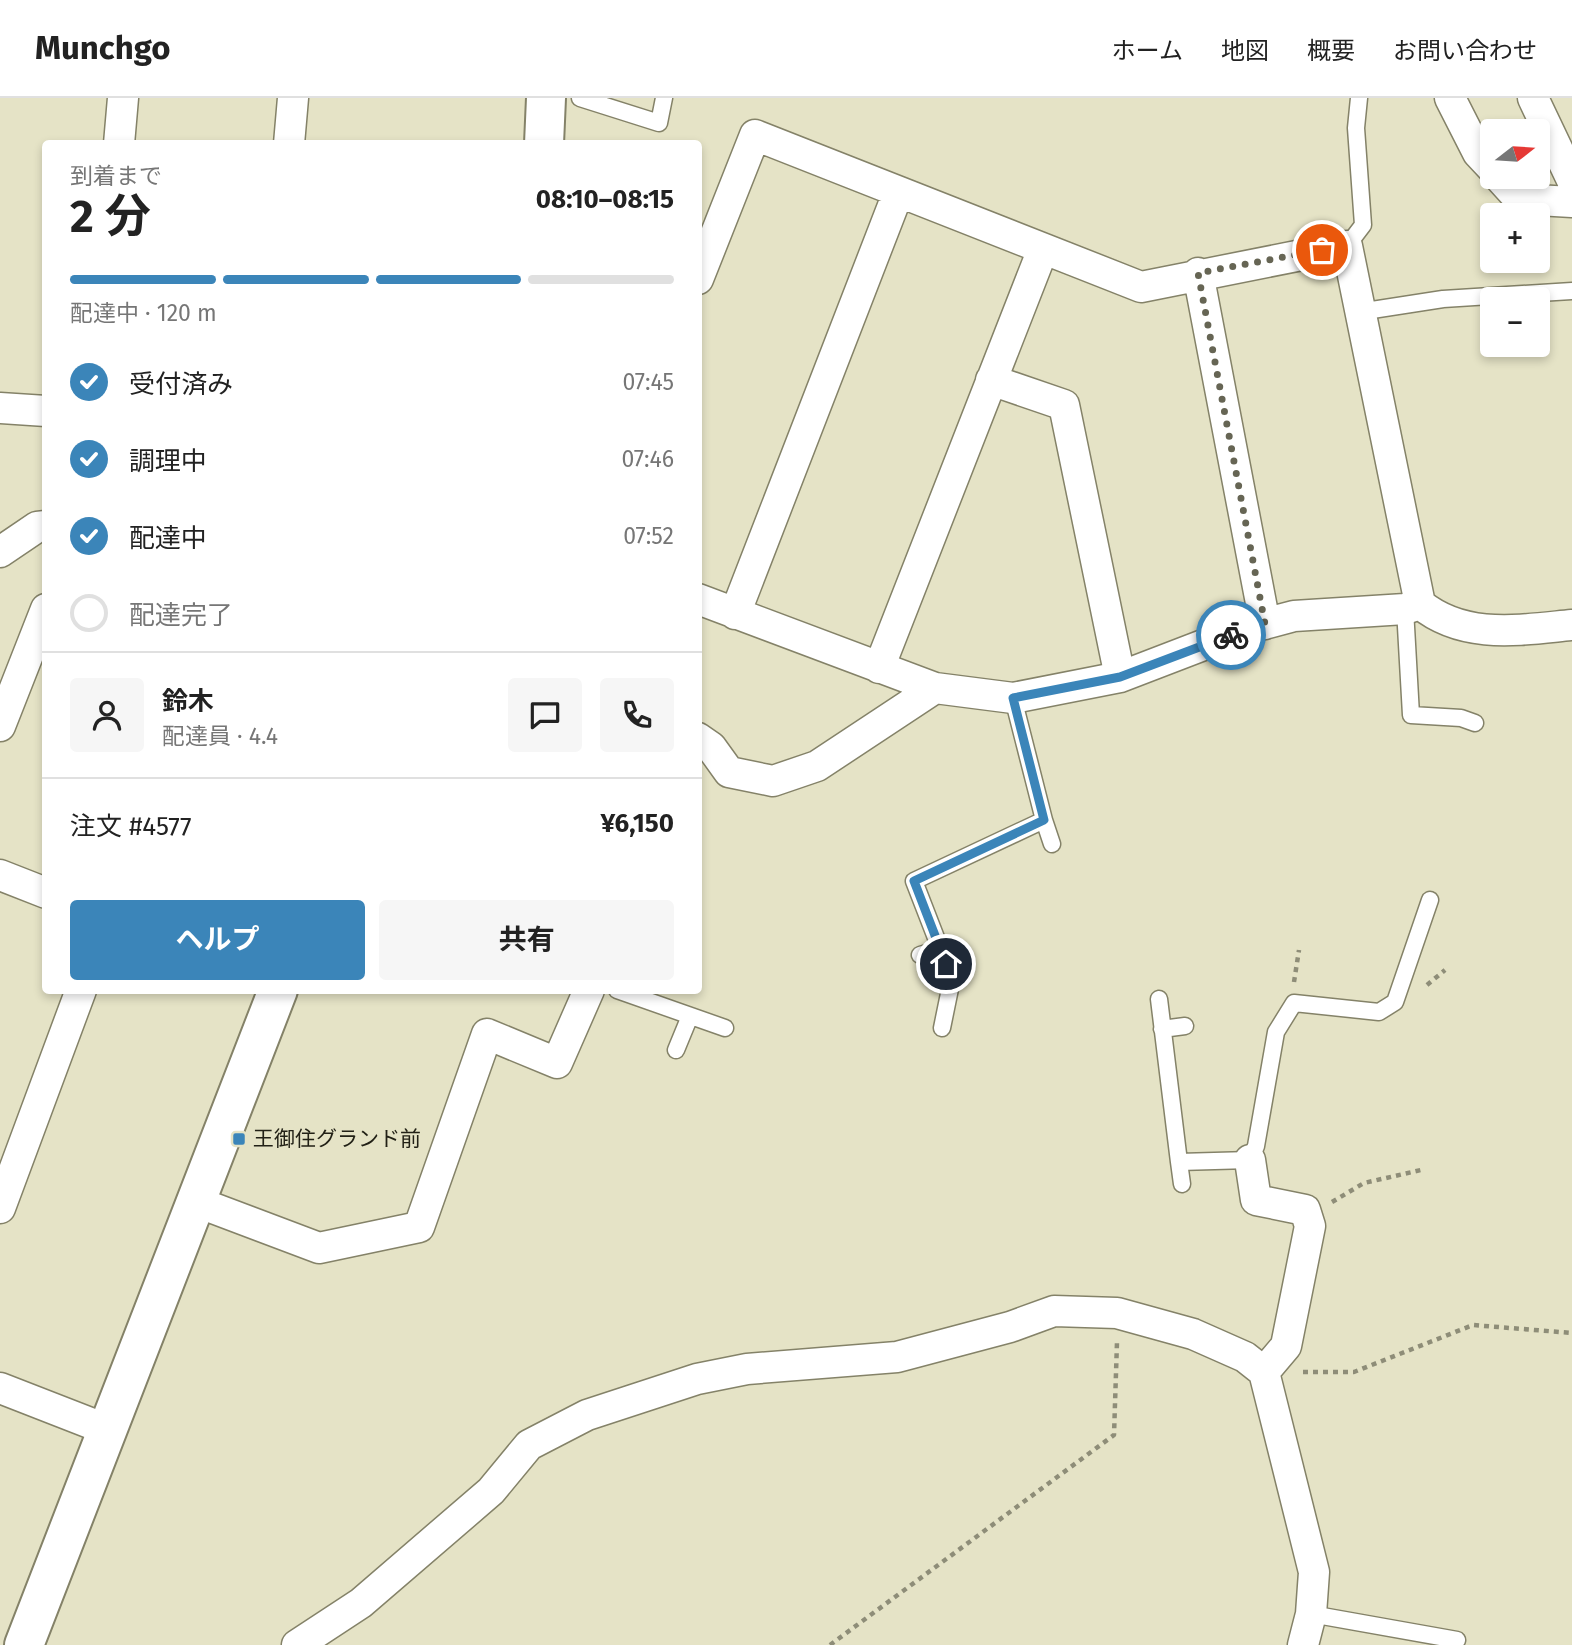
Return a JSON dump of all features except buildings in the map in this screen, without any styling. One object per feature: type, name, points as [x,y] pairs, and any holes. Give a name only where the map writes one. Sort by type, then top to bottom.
[{"type":"street","points":[[119,140],[123,98]]},
{"type":"street","points":[[289,140],[293,98]]},
{"type":"street","points":[[544,140],[546,98]]},
{"type":"street","points":[[1450,98],[1480,155]]},
{"type":"street","points":[[1533,98],[1572,180]]},
{"type":"street","points":[[702,269],[755,135],[1141,287],[1198,273],[1347,246],[1413,607]]},
{"type":"street","points":[[1510,189],[1519,199],[1572,202]]},
{"type":"street","points":[[736,614],[898,193]]},
{"type":"street","points":[[879,668],[1043,249]]},
{"type":"street","points":[[1198,273],[1265,624]]},
{"type":"street","points":[[991,380],[1064,405],[1120,677]]},
{"type":"street","points":[[0,408],[42,411]]},
{"type":"street","points":[[0,552],[37,527],[42,526]]},
{"type":"street","points":[[702,601],[935,688],[1013,698],[1120,677],[1294,616],[1413,607],[1440,620],[1498,632],[1572,625]]},
{"type":"street","points":[[0,726],[42,619]]},
{"type":"street","points":[[702,741],[729,772],[773,781],[817,766],[935,688]]},
{"type":"street","points":[[0,876],[42,892]]},
{"type":"street","points":[[0,1208],[80,994]]},
{"type":"street","points":[[24,1645],[276,994]]},
{"type":"street","points":[[197,1202],[319,1248],[419,1227],[487,1034],[557,1063],[587,994]]},
{"type":"street","points":[[1250,1160],[1256,1200],[1305,1210],[1310,1226],[1286,1346],[1264,1372]]},
{"type":"street","points":[[297,1645],[361,1603],[491,1490],[529,1445],[587,1415],[697,1379],[747,1369],[897,1357],[1010,1327],[1054,1311],[1117,1313],[1193,1334],[1245,1357],[1264,1372],[1314,1572],[1311,1614],[1303,1645]]},
{"type":"street","points":[[0,1388],[108,1430]]},
{"type":"lane","points":[[580,98],[659,123],[664,98]]},
{"type":"lane","points":[[1347,246],[1363,225],[1356,128],[1359,98]]},
{"type":"lane","points":[[1359,312],[1443,299],[1572,291]]},
{"type":"lane","points":[[1413,607],[1411,715],[1461,718],[1475,723]]},
{"type":"lane","points":[[1013,698],[1052,844]]},
{"type":"lane","points":[[942,1028],[952,979],[914,881],[1044,820]]},
{"type":"lane","points":[[1179,1162],[1250,1160],[1256,1146],[1276,1032],[1294,1003],[1379,1012],[1395,1002],[1430,900]]},
{"type":"lane","points":[[920,955],[940,949]]},
{"type":"lane","points":[[628,994],[725,1028]]},
{"type":"lane","points":[[1158,999],[1182,1184]]},
{"type":"lane","points":[[676,1050],[690,1016]]},
{"type":"lane","points":[[1162,1029],[1185,1026]]},
{"type":"lane","points":[[1311,1614],[1457,1640]]},
{"type":"path","points":[[1306,1216],[1364,1183],[1421,1170]]},
{"type":"path","points":[[830,1645],[1115,1435],[1117,1313]]},
{"type":"path","points":[[1264,1372],[1354,1372],[1473,1325],[1572,1334]]},
{"type":"way so far","points":[[1231,635],[1265,624],[1198,273],[1322,250]]},
{"type":"place","name":"王御住グランド前","points":[[239,1139]]},
{"type":"route","points":[[946,964],[914,881],[1044,820],[1013,698],[1120,677],[1154,667],[1231,635]]}]
